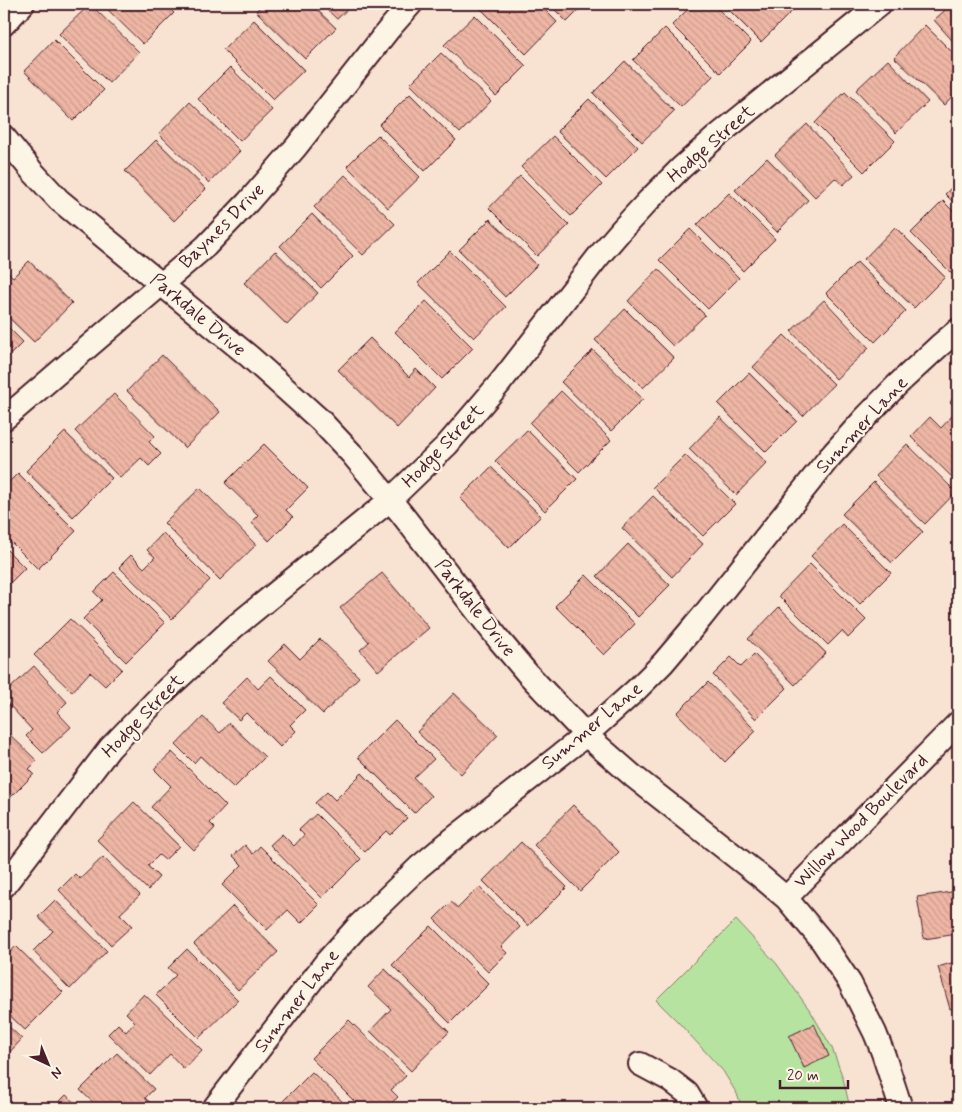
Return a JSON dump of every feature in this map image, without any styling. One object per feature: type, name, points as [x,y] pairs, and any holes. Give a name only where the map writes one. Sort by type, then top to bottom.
[{"type":"street","points":[[4,24],[23,4]]},
{"type":"street","name":"Baynes Drive","points":[[4,420],[206,246],[296,147],[411,4]]},
{"type":"street","name":"Hodge Street","points":[[4,886],[110,748],[168,688],[234,627],[390,500],[447,444],[500,384],[598,257],[648,201],[716,137],[880,4]]},
{"type":"street","name":"Parkdale Drive","points":[[4,137],[59,200],[250,357],[320,420],[351,453],[390,500],[527,673],[586,735],[633,776],[786,898],[822,942],[850,983],[875,1032],[900,1108]]},
{"type":"street","name":"Summer Lane","points":[[214,1108],[326,962],[359,926],[434,855],[586,735],[636,690],[663,663],[708,610],[864,418],[932,352],[958,330]]},
{"type":"street","name":"Willow Wood Boulevard","points":[[786,898],[958,723]]},
{"type":"street","points":[[640,1064],[676,1084],[687,1093],[696,1108]]},
{"type":"green space","points":[[736,920],[776,963],[811,1012],[832,1048],[843,1078],[850,1108],[742,1108],[737,1094],[723,1071],[656,1000]]},
{"type":"building","points":[[90,4],[139,52],[109,83],[59,34]]},
{"type":"building","points":[[102,4],[165,4],[174,13],[143,44]]},
{"type":"building","points":[[263,4],[311,4],[336,28],[305,59],[256,11]]},
{"type":"building","points":[[321,4],[353,4],[337,19]]},
{"type":"building","points":[[482,4],[539,4],[557,22],[526,54],[479,7]]},
{"type":"building","points":[[549,4],[585,4],[567,22]]},
{"type":"building","points":[[693,4],[713,4],[751,42],[720,73],[672,25]]},
{"type":"building","points":[[723,4],[787,4],[793,10],[761,42]]},
{"type":"building","points":[[952,4],[958,4],[958,47],[934,20]]},
{"type":"building","points":[[475,15],[526,66],[496,96],[444,45]]},
{"type":"building","points":[[254,20],[304,70],[273,100],[223,50]]},
{"type":"building","points":[[925,25],[958,58],[958,90],[944,105],[894,57]]},
{"type":"building","points":[[665,28],[713,76],[681,107],[633,60]]},
{"type":"building","points":[[54,40],[104,90],[73,121],[24,71]]},
{"type":"building","points":[[441,53],[491,101],[460,133],[410,84]]},
{"type":"building","points":[[888,60],[928,102],[896,133],[856,90]]},
{"type":"building","points":[[625,61],[674,111],[642,142],[593,93]]},
{"type":"building","points":[[230,67],[272,110],[240,141],[198,99]]},
{"type":"building","points":[[845,92],[895,141],[864,172],[815,123]]},
{"type":"building","points":[[410,94],[456,140],[425,171],[379,125]]},
{"type":"building","points":[[589,99],[638,147],[606,179],[557,131]]},
{"type":"building","points":[[190,102],[240,151],[209,183],[159,134]]},
{"type":"building","points":[[807,124],[854,175],[843,185],[835,178],[815,197],[775,155]]},
{"type":"building","points":[[378,135],[420,177],[388,208],[347,166]]},
{"type":"building","points":[[553,136],[602,185],[571,216],[521,167]]},
{"type":"building","points":[[156,140],[206,189],[174,221],[125,171]]},
{"type":"building","points":[[767,158],[808,200],[777,232],[735,190]]},
{"type":"building","points":[[345,175],[395,224],[363,255],[314,207]]},
{"type":"building","points":[[520,176],[569,225],[537,256],[489,208]]},
{"type":"building","points":[[958,181],[958,207],[945,194]]},
{"type":"building","points":[[729,193],[775,239],[743,271],[697,225]]},
{"type":"building","points":[[943,201],[958,216],[958,270],[953,275],[911,233]]},
{"type":"building","points":[[312,214],[353,256],[321,288],[280,246]]},
{"type":"building","points":[[490,219],[537,265],[505,297],[459,250]]},
{"type":"building","points":[[895,227],[945,277],[914,308],[864,259]]},
{"type":"building","points":[[690,229],[739,278],[708,309],[659,260]]},
{"type":"building","points":[[275,251],[318,293],[287,325],[244,283]]},
{"type":"building","points":[[450,251],[506,307],[474,338],[418,283]]},
{"type":"building","points":[[29,261],[72,303],[34,342],[4,313],[4,271],[5,269],[13,277]]},
{"type":"building","points":[[857,262],[906,311],[875,342],[826,293]]},
{"type":"building","points":[[658,269],[705,315],[673,346],[628,301]]},
{"type":"building","points":[[824,300],[869,348],[836,379],[791,331]]},
{"type":"building","points":[[426,301],[473,348],[442,379],[395,332]]},
{"type":"building","points":[[625,309],[674,358],[643,388],[595,340]]},
{"type":"building","points":[[4,323],[23,342],[4,361]]},
{"type":"building","points":[[784,335],[834,384],[803,416],[753,367]]},
{"type":"building","points":[[370,338],[409,377],[416,369],[435,388],[397,428],[338,370]]},
{"type":"building","points":[[593,350],[643,399],[611,431],[561,382]]},
{"type":"building","points":[[162,355],[220,412],[185,448],[127,391]]},
{"type":"building","points":[[749,373],[797,421],[766,452],[718,404]]},
{"type":"building","points":[[561,391],[611,440],[579,472],[530,423]]},
{"type":"building","points":[[958,393],[958,410],[950,402]]},
{"type":"building","points":[[114,394],[155,436],[149,442],[161,454],[149,466],[141,458],[120,478],[75,431]]},
{"type":"building","points":[[953,415],[958,421],[958,476],[955,480],[911,437],[930,417],[941,428]]},
{"type":"building","points":[[720,417],[767,463],[736,495],[689,449]]},
{"type":"building","points":[[527,430],[577,479],[545,511],[495,461]]},
{"type":"building","points":[[65,432],[112,478],[73,517],[26,471]]},
{"type":"building","points":[[264,444],[308,488],[286,510],[293,517],[269,541],[251,522],[258,515],[225,483]]},
{"type":"building","points":[[907,444],[956,492],[925,524],[876,476]]},
{"type":"building","points":[[685,455],[735,504],[703,536],[653,487]]},
{"type":"building","points":[[491,467],[541,516],[509,548],[460,498]]},
{"type":"building","points":[[18,473],[76,531],[38,569],[4,535],[4,487]]},
{"type":"building","points":[[874,482],[923,532],[892,563],[842,514]]},
{"type":"building","points":[[200,488],[256,545],[220,580],[164,523]]},
{"type":"building","points":[[653,496],[703,544],[672,577],[622,528]]},
{"type":"building","points":[[842,524],[891,573],[860,604],[811,556]]},
{"type":"building","points":[[163,533],[210,580],[172,619],[119,567],[131,555],[144,568],[155,557],[147,550]]},
{"type":"building","points":[[628,544],[670,585],[638,617],[597,576]]},
{"type":"building","points":[[4,547],[25,568],[4,589]]},
{"type":"building","points":[[810,564],[866,620],[848,638],[842,631],[828,645],[779,596]]},
{"type":"building","points":[[114,572],[165,623],[126,662],[83,619],[102,600],[94,592]]},
{"type":"building","points":[[382,573],[429,628],[378,671],[360,650],[369,642],[340,608]]},
{"type":"building","points":[[586,575],[635,624],[604,655],[555,606]]},
{"type":"building","points":[[779,607],[826,653],[795,685],[748,639]]},
{"type":"building","points":[[70,619],[122,669],[105,686],[90,672],[72,692],[34,655]]},
{"type":"building","points":[[320,639],[359,677],[323,714],[268,661],[285,644],[300,659]]},
{"type":"building","points":[[754,654],[787,688],[756,719],[713,675],[731,657],[741,667]]},
{"type":"building","points":[[34,666],[67,702],[57,712],[71,727],[43,753],[26,736],[32,730],[4,699],[4,694]]},
{"type":"building","points":[[271,676],[305,710],[290,725],[296,731],[280,747],[246,713],[239,720],[221,703],[247,677],[258,689]]},
{"type":"building","points":[[708,682],[756,731],[725,762],[677,713]]},
{"type":"building","points":[[454,693],[498,735],[461,774],[417,732]]},
{"type":"building","points":[[203,717],[220,733],[229,723],[265,757],[234,788],[200,756],[194,763],[176,745]]},
{"type":"building","points":[[395,720],[434,759],[414,778],[431,796],[414,813],[358,757]]},
{"type":"building","points":[[4,729],[37,761],[29,769],[34,774],[5,803],[4,801]]},
{"type":"building","points":[[172,752],[226,806],[210,823],[215,828],[194,850],[151,807],[171,786],[154,769]]},
{"type":"building","points":[[362,773],[407,818],[390,835],[386,831],[365,852],[315,803],[327,792],[335,800]]},
{"type":"building","points":[[134,802],[179,846],[165,860],[159,855],[148,866],[159,877],[148,890],[97,840]]},
{"type":"building","points":[[573,805],[619,852],[580,891],[534,845]]},
{"type":"building","points":[[316,814],[361,859],[322,898],[270,845],[282,834],[294,846],[304,835],[299,830]]},
{"type":"building","points":[[521,842],[567,887],[528,926],[483,881]]},
{"type":"building","points":[[245,845],[253,854],[260,846],[319,905],[301,923],[288,910],[267,930],[222,885],[242,865],[233,856]]},
{"type":"building","points":[[103,857],[140,895],[120,914],[132,926],[111,945],[59,890],[75,874],[80,879]]},
{"type":"building","points":[[479,887],[520,927],[501,947],[507,953],[488,972],[434,919],[451,902],[458,908]]},
{"type":"building","points":[[958,891],[958,934],[924,939],[917,897]]},
{"type":"building","points":[[55,900],[107,951],[70,989],[33,951],[53,931],[38,917]]},
{"type":"building","points":[[233,906],[278,952],[238,990],[194,944]]},
{"type":"building","points":[[431,926],[489,984],[450,1023],[392,965]]},
{"type":"building","points":[[16,946],[63,992],[25,1030],[4,1010],[4,959]]},
{"type":"building","points":[[187,949],[238,1000],[199,1038],[156,995],[176,975],[168,968]]},
{"type":"building","points":[[958,961],[958,1007],[950,1009],[938,967]]},
{"type":"building","points":[[385,969],[449,1032],[411,1071],[370,1031],[391,1009],[368,987]]},
{"type":"building","points":[[144,994],[202,1050],[184,1069],[170,1054],[150,1075],[108,1034],[118,1024],[126,1032],[135,1022],[126,1013]]},
{"type":"building","points":[[349,1020],[406,1076],[391,1090],[398,1097],[386,1108],[361,1108],[311,1058]]},
{"type":"building","points":[[4,1022],[22,1039],[4,1058]]},
{"type":"building","points":[[814,1024],[829,1056],[804,1068],[789,1036]]},
{"type":"building","points":[[117,1053],[154,1089],[145,1098],[154,1106],[152,1108],[99,1108],[80,1090]]},
{"type":"building","points":[[312,1072],[349,1108],[276,1108]]},
{"type":"building","points":[[66,1095],[80,1108],[53,1108]]}]
